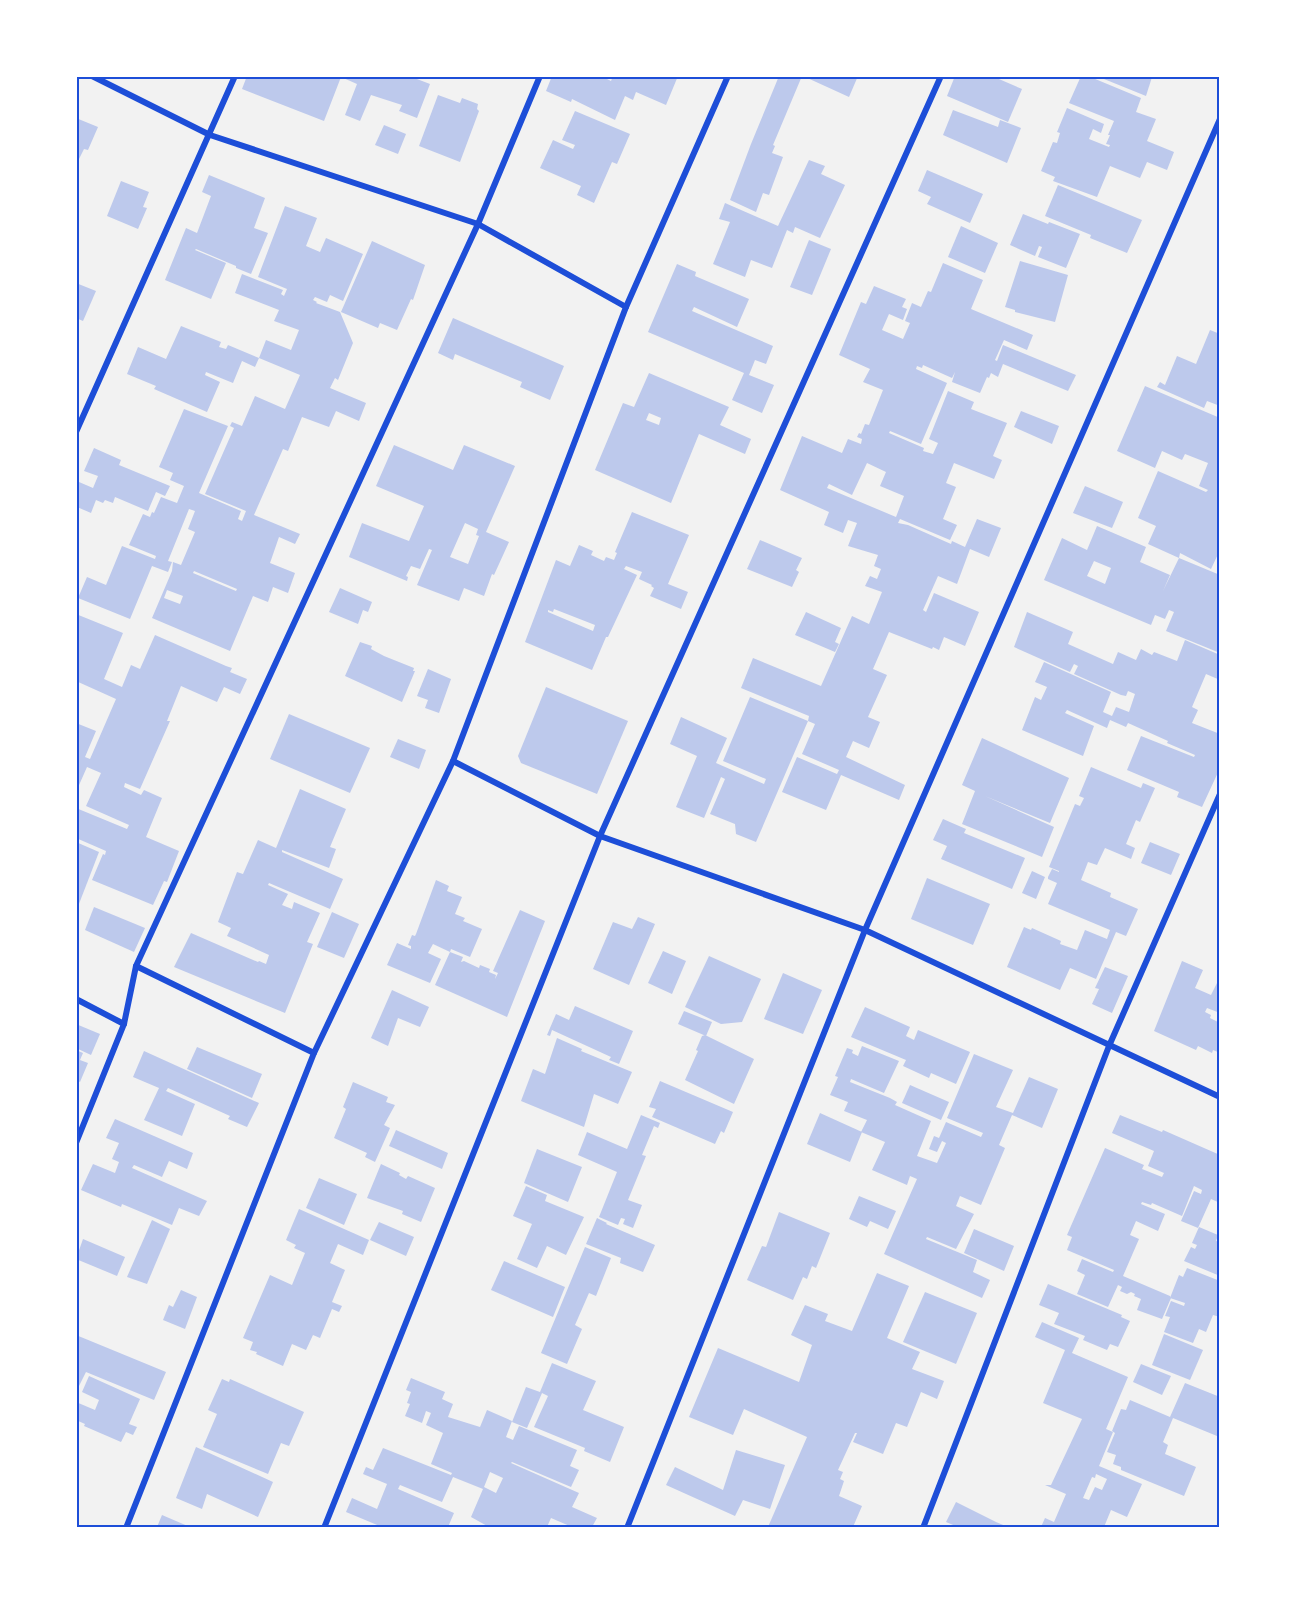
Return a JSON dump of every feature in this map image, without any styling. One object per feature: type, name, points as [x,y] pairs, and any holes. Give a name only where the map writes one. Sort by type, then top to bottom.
[{"type":"street","points":[[92,76],[210,135],[478,224],[626,307]]},
{"type":"street","points":[[76,432],[235,76]]},
{"type":"street","points":[[76,1143],[124,1024],[136,966],[478,224],[540,76]]},
{"type":"street","points":[[126,1527],[314,1053],[453,761],[626,307],[728,76]]},
{"type":"street","points":[[324,1527],[600,836],[942,76]]},
{"type":"street","points":[[627,1527],[865,930],[1220,119]]},
{"type":"street","points":[[453,761],[600,836],[865,930],[1220,1097]]},
{"type":"street","points":[[924,1527],[1109,1046],[1220,794]]},
{"type":"street","points":[[136,966],[314,1053]]},
{"type":"street","points":[[76,999],[124,1024]]},
{"type":"building","points":[[247,76],[409,76],[430,84],[417,118],[399,111],[402,105],[371,95],[360,121],[345,115],[357,84],[341,77],[324,121],[242,89]]},
{"type":"building","points":[[552,76],[601,76],[611,81],[613,76],[678,76],[666,105],[636,92],[633,100],[625,96],[615,120],[572,99],[571,102],[546,91]]},
{"type":"building","points":[[779,76],[802,76],[773,145],[775,146],[772,153],[783,157],[769,195],[763,193],[756,212],[730,200]]},
{"type":"building","points":[[803,76],[858,76],[849,97]]},
{"type":"building","points":[[955,76],[992,76],[1022,89],[1008,122],[947,96]]},
{"type":"building","points":[[1081,76],[1088,76],[1141,98],[1136,112],[1156,119],[1147,141],[1174,152],[1167,170],[1147,162],[1140,178],[1110,166],[1097,197],[1053,181],[1055,177],[1041,171],[1053,142],[1057,143],[1060,133],[1057,132],[1067,108],[1104,124],[1101,133],[1093,129],[1089,139],[1109,147],[1110,145],[1106,144],[1114,121],[1069,103]]},
{"type":"building","points":[[1099,77],[1152,77],[1146,96]]},
{"type":"building","points":[[438,95],[460,103],[462,98],[478,104],[479,111],[460,162],[419,146]]},
{"type":"building","points":[[953,110],[998,127],[1000,120],[1021,128],[1007,163],[943,135]]},
{"type":"building","points":[[575,111],[630,134],[617,164],[612,162],[594,203],[577,195],[581,186],[540,168],[553,140],[573,149],[575,145],[562,140]]},
{"type":"building","points":[[76,118],[98,127],[88,150],[84,149],[76,165]]},
{"type":"building","points":[[384,125],[406,134],[398,154],[375,145]]},
{"type":"building","points":[[809,160],[825,166],[821,174],[845,185],[820,238],[795,227],[793,233],[787,230],[772,268],[751,260],[745,277],[713,264],[730,222],[719,219],[725,203],[778,226]]},
{"type":"building","points":[[927,170],[983,194],[970,223],[927,204],[931,197],[918,191]]},
{"type":"building","points":[[209,175],[265,198],[254,228],[268,233],[251,274],[236,266],[195,250],[226,263],[211,299],[165,280],[186,228],[197,233],[211,196],[202,192]]},
{"type":"building","points":[[121,181],[149,192],[143,207],[147,208],[138,229],[107,216]]},
{"type":"building","points":[[1058,185],[1142,220],[1127,253],[1045,216]]},
{"type":"building","points":[[285,206],[317,218],[306,246],[320,252],[326,238],[363,254],[343,301],[330,295],[327,302],[315,297],[313,300],[340,312],[353,343],[338,380],[335,378],[330,388],[366,403],[359,421],[336,411],[329,427],[302,417],[288,451],[283,449],[254,515],[300,534],[295,544],[279,537],[270,563],[295,573],[288,593],[273,587],[268,602],[253,596],[230,651],[152,618],[172,571],[173,562],[181,565],[195,532],[188,529],[195,511],[189,509],[168,561],[172,562],[168,572],[152,566],[130,619],[78,598],[87,577],[106,585],[122,546],[155,559],[156,556],[129,545],[143,514],[150,517],[161,497],[177,503],[184,486],[170,480],[173,473],[159,467],[184,409],[228,426],[199,493],[241,511],[238,519],[242,521],[246,511],[205,494],[234,428],[230,426],[232,422],[242,426],[255,396],[285,409],[300,375],[259,358],[266,340],[291,350],[299,330],[274,321],[279,310],[235,293],[242,274],[283,290],[281,294],[284,296],[287,289],[258,277]],"holes":[[[194,571],[237,589],[236,591],[193,573]],[[167,590],[183,596],[180,604],[164,598]]]},
{"type":"building","points":[[1023,214],[1080,234],[1066,268],[1038,257],[1042,247],[1039,246],[1035,256],[1010,245]]},
{"type":"building","points":[[961,226],[998,243],[985,273],[948,257]]},
{"type":"building","points":[[809,240],[831,249],[812,295],[790,287]]},
{"type":"building","points":[[372,241],[425,265],[413,300],[411,299],[397,330],[380,323],[378,328],[341,312]]},
{"type":"building","points":[[1020,261],[1068,275],[1055,322],[1015,312],[1005,307]]},
{"type":"building","points":[[943,263],[983,280],[971,309],[1033,335],[1027,350],[1004,340],[995,360],[997,361],[1003,345],[1076,375],[1068,391],[1003,364],[998,377],[991,373],[989,378],[987,377],[980,393],[952,382],[955,372],[952,378],[923,365],[922,368],[917,366],[916,369],[947,383],[921,444],[890,431],[889,433],[933,454],[938,443],[929,439],[948,391],[974,402],[971,409],[1007,423],[993,456],[1002,460],[994,479],[954,463],[946,483],[956,487],[943,519],[957,525],[950,540],[900,519],[898,523],[908,525],[951,544],[952,541],[965,547],[977,519],[1001,528],[989,557],[970,549],[957,584],[938,576],[923,610],[926,612],[934,593],[979,612],[965,646],[944,637],[939,650],[933,647],[932,649],[889,632],[873,669],[887,675],[868,717],[880,722],[869,748],[853,741],[846,757],[905,785],[899,800],[841,775],[826,810],[782,792],[797,757],[837,774],[839,770],[802,754],[815,724],[808,721],[809,716],[741,688],[753,658],[821,686],[852,616],[869,624],[882,592],[865,586],[870,576],[877,579],[881,569],[874,566],[878,555],[848,546],[857,523],[848,520],[843,533],[824,525],[829,512],[780,490],[802,436],[842,453],[848,439],[861,444],[862,439],[857,437],[859,433],[861,434],[865,424],[869,425],[883,390],[863,382],[870,369],[839,355],[861,302],[866,304],[874,286],[906,299],[902,307],[907,309],[903,320],[889,314],[882,330],[903,339],[910,323],[905,321],[912,303],[921,307],[928,291],[931,292]],"holes":[[[867,463],[886,472],[880,486],[904,496],[896,517],[827,488],[829,484],[852,495]]]},
{"type":"building","points":[[677,264],[696,272],[695,276],[749,299],[737,327],[694,307],[692,311],[773,346],[766,364],[755,360],[749,375],[774,385],[762,413],[732,400],[744,373],[648,332]]},
{"type":"building","points":[[76,283],[96,291],[83,321],[76,318]]},
{"type":"building","points":[[453,318],[564,366],[550,400],[520,387],[522,382],[455,354],[453,360],[438,353]]},
{"type":"building","points":[[181,326],[221,342],[219,347],[226,349],[228,345],[259,358],[255,367],[242,361],[233,383],[206,372],[205,375],[220,382],[207,412],[154,389],[156,386],[127,374],[138,347],[166,359]]},
{"type":"building","points":[[1210,330],[1220,334],[1220,406],[1207,401],[1204,408],[1157,387],[1160,382],[1165,385],[1177,356],[1196,364]]},
{"type":"building","points":[[649,373],[729,407],[720,425],[751,439],[745,454],[699,434],[671,503],[595,470],[623,403],[634,407]],"holes":[[[649,413],[661,418],[659,425],[646,420]]]},
{"type":"building","points":[[1145,386],[1220,418],[1220,550],[1211,569],[1180,553],[1179,558],[1148,544],[1156,526],[1138,518],[1158,471],[1206,492],[1208,490],[1199,486],[1208,463],[1185,454],[1182,460],[1162,451],[1155,468],[1117,451]]},
{"type":"building","points":[[1021,411],[1059,426],[1052,444],[1014,427]]},
{"type":"building","points":[[394,445],[453,470],[464,445],[515,466],[486,532],[509,542],[494,575],[492,574],[484,596],[464,588],[459,601],[417,585],[432,550],[429,549],[420,569],[411,566],[406,576],[407,581],[349,557],[362,523],[409,541],[424,506],[376,486]],"holes":[[[465,523],[478,529],[476,535],[479,536],[468,564],[450,557]]]},
{"type":"building","points":[[94,448],[121,460],[119,465],[170,486],[165,496],[156,492],[148,511],[115,497],[113,503],[96,500],[91,513],[77,507],[76,488],[79,482],[93,488],[98,476],[84,471]]},
{"type":"building","points":[[1085,486],[1123,502],[1112,528],[1073,513]]},
{"type":"building","points":[[632,512],[689,535],[668,584],[688,592],[681,609],[650,596],[654,588],[639,579],[642,572],[626,566],[624,569],[637,575],[592,670],[525,642],[556,560],[570,566],[579,545],[593,551],[591,555],[604,561],[606,557],[614,560],[617,553],[615,552]],"holes":[[[554,609],[595,625],[593,631],[548,612],[548,610],[553,612]]]},
{"type":"building","points":[[1097,526],[1146,547],[1140,562],[1170,575],[1163,591],[1179,558],[1220,575],[1220,653],[1166,631],[1174,612],[1169,610],[1165,619],[1155,615],[1151,625],[1044,580],[1062,538],[1087,550]],"holes":[[[1094,561],[1111,568],[1105,584],[1087,576]]]},
{"type":"building","points":[[760,540],[802,558],[792,587],[747,569]]},
{"type":"building","points":[[340,588],[372,602],[368,612],[363,610],[358,624],[329,612]]},
{"type":"building","points":[[806,612],[841,628],[835,642],[839,644],[835,652],[795,635]]},
{"type":"building","points":[[1027,612],[1073,632],[1068,644],[1113,664],[1118,652],[1136,660],[1141,649],[1152,655],[1154,652],[1177,661],[1185,640],[1220,655],[1220,680],[1206,674],[1192,707],[1198,710],[1192,723],[1220,734],[1220,768],[1202,807],[1177,797],[1179,792],[1127,770],[1141,736],[1194,757],[1195,755],[1128,723],[1126,727],[1110,720],[1107,728],[1067,710],[1065,713],[1094,726],[1083,756],[1022,730],[1035,697],[1041,700],[1047,687],[1035,682],[1044,662],[1111,692],[1103,712],[1112,716],[1116,707],[1129,712],[1135,694],[1128,691],[1126,696],[1121,695],[1074,674],[1078,666],[1074,664],[1070,672],[1014,647]]},
{"type":"building","points":[[76,614],[123,633],[104,679],[122,687],[131,665],[140,669],[155,635],[232,668],[230,672],[247,679],[240,694],[224,687],[217,702],[181,686],[167,721],[170,721],[140,789],[125,783],[124,787],[141,795],[144,790],[162,798],[146,837],[179,851],[167,882],[164,881],[153,905],[92,880],[106,851],[76,838],[76,808],[127,829],[129,825],[86,806],[101,773],[87,767],[76,792],[76,723],[96,731],[85,757],[90,759],[116,699],[76,681]]},
{"type":"building","points":[[360,642],[372,646],[371,649],[384,656],[414,668],[413,671],[415,671],[402,702],[345,676]]},
{"type":"building","points":[[428,669],[451,679],[439,713],[425,708],[428,700],[417,696]]},
{"type":"building","points":[[546,687],[628,721],[597,794],[521,763],[518,756]]},
{"type":"building","points":[[750,697],[808,721],[756,842],[736,834],[735,824],[710,814],[725,779],[721,777],[704,818],[676,807],[697,756],[670,744],[681,717],[727,738],[716,763],[764,784],[766,779],[723,761]]},
{"type":"building","points":[[289,714],[370,748],[350,793],[270,759]]},
{"type":"building","points":[[982,738],[1069,778],[1050,823],[985,796],[1054,827],[1042,857],[962,824],[975,791],[962,785]]},
{"type":"building","points":[[398,739],[426,750],[419,769],[390,757]]},
{"type":"building","points":[[1091,767],[1141,788],[1143,783],[1155,788],[1140,822],[1136,820],[1126,844],[1135,848],[1131,859],[1105,848],[1097,865],[1088,862],[1081,880],[1111,893],[1110,897],[1138,909],[1126,936],[1116,932],[1096,979],[1070,968],[1060,990],[1007,967],[1024,927],[1031,930],[1032,928],[1061,941],[1060,944],[1077,950],[1085,930],[1107,939],[1110,930],[1048,904],[1057,883],[1048,877],[1052,869],[1059,872],[1049,867],[1075,804],[1080,806],[1084,798],[1079,796]]},
{"type":"building","points":[[300,789],[346,809],[330,847],[336,849],[329,868],[282,850],[282,852],[343,879],[330,909],[269,883],[268,885],[288,894],[282,905],[292,909],[294,902],[320,913],[307,942],[313,944],[285,1013],[174,967],[191,933],[266,964],[269,955],[227,936],[231,928],[218,922],[237,872],[243,874],[258,840],[276,848]]},
{"type":"building","points":[[943,819],[966,829],[964,833],[1025,858],[1012,889],[941,859],[947,846],[933,840]]},
{"type":"building","points":[[76,842],[99,852],[77,909],[76,909]]},
{"type":"building","points":[[1150,842],[1180,854],[1171,875],[1141,863]]},
{"type":"building","points":[[1032,871],[1045,877],[1036,899],[1022,893]]},
{"type":"building","points":[[927,878],[990,904],[973,945],[911,919]]},
{"type":"building","points":[[436,880],[449,886],[447,891],[462,897],[455,914],[465,918],[463,921],[482,929],[470,957],[451,949],[450,952],[433,944],[428,953],[441,959],[430,983],[387,965],[397,943],[411,949],[408,945],[412,935],[416,934]]},
{"type":"building","points":[[94,907],[145,928],[134,952],[85,930]]},
{"type":"building","points":[[520,910],[545,921],[507,1017],[435,985],[450,952],[463,957],[461,962],[490,969],[489,972],[496,975],[495,979],[498,973],[493,971]]},
{"type":"building","points":[[332,912],[359,924],[344,958],[317,947]]},
{"type":"building","points":[[638,917],[655,924],[629,985],[593,969],[613,922],[632,929]]},
{"type":"building","points":[[663,951],[686,961],[672,994],[648,983]]},
{"type":"building","points":[[709,956],[761,979],[742,1022],[721,1024],[685,1007]]},
{"type":"building","points":[[1182,961],[1203,970],[1195,988],[1211,995],[1220,977],[1220,1013],[1207,1008],[1205,1012],[1211,1015],[1210,1018],[1220,1023],[1220,1053],[1213,1050],[1212,1053],[1198,1046],[1196,1050],[1154,1031]]},
{"type":"building","points":[[1105,967],[1128,976],[1112,1013],[1092,1004],[1099,989],[1095,988]]},
{"type":"building","points":[[783,973],[822,990],[803,1034],[764,1019]]},
{"type":"building","points":[[392,990],[429,1007],[420,1027],[398,1018],[388,1046],[371,1038]]},
{"type":"building","points":[[575,1006],[633,1031],[619,1064],[609,1060],[611,1057],[552,1030],[550,1036],[547,1035],[556,1014],[569,1020]]},
{"type":"building","points":[[865,1007],[910,1027],[906,1036],[914,1040],[918,1030],[970,1052],[956,1084],[931,1073],[929,1078],[903,1066],[906,1060],[851,1037]]},
{"type":"building","points":[[684,1011],[712,1022],[706,1036],[678,1024]]},
{"type":"building","points":[[76,1024],[100,1034],[91,1055],[76,1048]]},
{"type":"building","points":[[705,1035],[754,1059],[734,1104],[685,1080],[702,1036]]},
{"type":"building","points":[[557,1038],[582,1049],[581,1051],[632,1072],[618,1104],[594,1094],[584,1127],[521,1101],[533,1069],[545,1074]]},
{"type":"building","points":[[862,1046],[899,1061],[884,1093],[851,1079],[850,1082],[890,1098],[897,1102],[895,1105],[931,1121],[917,1156],[937,1163],[946,1143],[942,1141],[937,1152],[929,1149],[934,1136],[939,1138],[946,1122],[981,1137],[983,1133],[947,1118],[974,1054],[1013,1070],[996,1107],[1013,1113],[1029,1077],[1058,1089],[1042,1128],[1012,1115],[999,1145],[1005,1148],[981,1205],[960,1196],[956,1206],[974,1214],[956,1249],[927,1237],[926,1239],[977,1260],[973,1272],[990,1280],[982,1298],[884,1254],[917,1179],[910,1176],[907,1185],[872,1170],[885,1142],[861,1132],[867,1120],[844,1111],[848,1102],[830,1095],[847,1048],[853,1050],[852,1053],[858,1056]]},
{"type":"building","points":[[197,1047],[262,1074],[252,1098],[187,1069]]},
{"type":"building","points":[[76,1050],[83,1053],[80,1060],[88,1063],[80,1082],[76,1080]]},
{"type":"building","points":[[144,1051],[259,1103],[247,1127],[228,1119],[230,1116],[168,1088],[166,1091],[195,1104],[182,1136],[144,1120],[159,1088],[133,1077]]},
{"type":"building","points":[[660,1081],[733,1112],[724,1133],[721,1131],[715,1144],[652,1117],[656,1109],[649,1107]]},
{"type":"building","points":[[353,1082],[388,1097],[386,1102],[395,1105],[384,1125],[390,1128],[375,1162],[365,1157],[367,1153],[334,1138],[346,1109],[343,1107]]},
{"type":"building","points":[[910,1085],[949,1102],[941,1120],[902,1103]]},
{"type":"building","points":[[820,1113],[862,1132],[850,1162],[807,1144]]},
{"type":"building","points":[[641,1115],[660,1123],[658,1128],[654,1126],[642,1155],[646,1156],[628,1200],[642,1205],[633,1228],[623,1224],[625,1219],[621,1218],[618,1225],[599,1217],[617,1172],[578,1155],[587,1132],[627,1149]]},
{"type":"building","points":[[1120,1115],[1162,1132],[1163,1130],[1220,1155],[1220,1203],[1211,1199],[1198,1228],[1181,1221],[1194,1191],[1201,1194],[1202,1190],[1194,1186],[1182,1216],[1152,1203],[1151,1205],[1142,1202],[1141,1204],[1165,1214],[1158,1231],[1136,1221],[1130,1235],[1139,1239],[1123,1276],[1170,1296],[1162,1319],[1137,1310],[1141,1299],[1131,1292],[1127,1294],[1120,1291],[1122,1287],[1118,1285],[1108,1307],[1077,1294],[1085,1275],[1077,1271],[1082,1259],[1113,1272],[1114,1270],[1067,1250],[1072,1237],[1067,1235],[1105,1148],[1144,1165],[1142,1169],[1162,1177],[1164,1173],[1148,1166],[1154,1151],[1112,1133]]},
{"type":"building","points":[[115,1119],[193,1153],[187,1169],[169,1161],[162,1177],[134,1165],[132,1168],[207,1201],[199,1216],[179,1208],[172,1225],[81,1190],[93,1164],[115,1173],[119,1162],[112,1159],[119,1143],[106,1138]]},
{"type":"building","points":[[396,1130],[448,1153],[442,1169],[389,1146]]},
{"type":"building","points":[[537,1149],[582,1167],[568,1202],[524,1183]]},
{"type":"building","points":[[381,1164],[400,1173],[399,1175],[406,1179],[408,1176],[435,1188],[421,1222],[402,1214],[403,1211],[367,1198]]},
{"type":"building","points":[[319,1178],[357,1194],[344,1225],[306,1208]]},
{"type":"building","points":[[526,1186],[547,1195],[545,1201],[584,1217],[566,1255],[547,1246],[537,1268],[517,1259],[532,1224],[513,1216]]},
{"type":"building","points":[[859,1196],[896,1211],[888,1229],[870,1221],[867,1227],[849,1219]]},
{"type":"building","points":[[299,1209],[369,1240],[363,1255],[338,1244],[330,1263],[345,1270],[332,1302],[342,1306],[339,1312],[332,1309],[320,1338],[313,1335],[306,1350],[292,1344],[283,1366],[250,1350],[253,1342],[243,1338],[270,1275],[292,1285],[305,1253],[294,1248],[296,1245],[286,1240]]},
{"type":"building","points":[[779,1212],[830,1233],[816,1268],[812,1266],[807,1279],[803,1277],[793,1300],[747,1280],[762,1246],[766,1247]]},
{"type":"building","points":[[597,1218],[655,1245],[643,1272],[620,1263],[621,1258],[586,1244]]},
{"type":"building","points":[[152,1220],[170,1229],[147,1284],[127,1277]]},
{"type":"building","points":[[379,1222],[414,1237],[406,1256],[370,1240]]},
{"type":"building","points":[[1199,1227],[1218,1235],[1216,1241],[1220,1242],[1220,1276],[1184,1261],[1191,1247],[1195,1249],[1197,1245],[1192,1243]]},
{"type":"building","points":[[974,1229],[1014,1246],[1004,1271],[964,1253]]},
{"type":"building","points":[[83,1239],[125,1257],[117,1276],[76,1259]]},
{"type":"building","points":[[585,1247],[611,1258],[596,1296],[589,1293],[575,1325],[582,1329],[567,1364],[541,1353]]},
{"type":"building","points":[[504,1261],[565,1287],[553,1317],[491,1290]]},
{"type":"building","points":[[1187,1268],[1220,1281],[1220,1317],[1213,1315],[1206,1332],[1199,1329],[1193,1343],[1164,1332],[1170,1317],[1165,1316],[1171,1301],[1184,1306],[1185,1303],[1170,1298],[1179,1275],[1183,1277]]},
{"type":"building","points":[[877,1273],[909,1286],[887,1338],[920,1352],[912,1369],[944,1381],[937,1399],[921,1392],[907,1427],[896,1423],[883,1454],[853,1442],[857,1433],[855,1433],[838,1470],[843,1472],[840,1479],[844,1481],[839,1496],[862,1506],[853,1527],[768,1527],[807,1437],[744,1409],[733,1435],[689,1417],[718,1348],[799,1382],[812,1345],[791,1335],[805,1305],[828,1314],[825,1321],[852,1331]]},
{"type":"building","points":[[1048,1284],[1122,1315],[1121,1317],[1130,1321],[1118,1347],[1110,1344],[1107,1350],[1083,1340],[1085,1336],[1054,1324],[1059,1313],[1039,1305]]},
{"type":"building","points":[[181,1290],[197,1297],[185,1329],[163,1320],[169,1305],[173,1307]]},
{"type":"building","points":[[925,1292],[977,1313],[956,1364],[903,1342]]},
{"type":"building","points":[[1042,1322],[1079,1338],[1072,1353],[1128,1377],[1106,1429],[1113,1432],[1099,1466],[1142,1484],[1127,1517],[1111,1510],[1104,1527],[1041,1527],[1045,1518],[1054,1522],[1066,1494],[1045,1485],[1051,1485],[1082,1419],[1043,1403],[1065,1350],[1035,1337]],"holes":[[[1096,1474],[1107,1479],[1102,1490],[1095,1487],[1089,1500],[1083,1498],[1092,1477],[1095,1478]]]},
{"type":"building","points":[[1164,1334],[1203,1350],[1190,1380],[1152,1365]]},
{"type":"building","points":[[76,1335],[166,1372],[154,1400],[86,1372],[76,1392]]},
{"type":"building","points":[[552,1363],[596,1381],[583,1410],[624,1427],[610,1462],[584,1451],[585,1448],[534,1427],[548,1396],[542,1393],[527,1428],[512,1422],[526,1387],[540,1392]]},
{"type":"building","points":[[1141,1364],[1171,1376],[1162,1395],[1133,1382]]},
{"type":"building","points":[[89,1376],[140,1399],[129,1424],[137,1427],[133,1435],[126,1432],[121,1442],[84,1426],[85,1424],[76,1420],[76,1402],[95,1410],[99,1400],[82,1392]]},
{"type":"building","points":[[411,1378],[445,1392],[442,1399],[453,1404],[448,1417],[480,1427],[487,1410],[512,1421],[506,1437],[513,1440],[519,1426],[577,1450],[570,1466],[579,1470],[571,1487],[511,1463],[579,1493],[572,1507],[597,1518],[592,1527],[572,1527],[551,1518],[547,1527],[489,1527],[471,1517],[483,1489],[453,1477],[442,1502],[400,1485],[398,1489],[454,1513],[448,1527],[382,1527],[346,1512],[352,1498],[377,1509],[387,1484],[363,1474],[366,1467],[373,1470],[383,1448],[451,1475],[452,1473],[431,1464],[443,1433],[426,1425],[431,1413],[426,1411],[422,1423],[405,1416],[410,1404],[407,1403],[411,1392],[406,1390]],"holes":[[[490,1472],[503,1478],[496,1493],[484,1487]]]},
{"type":"building","points":[[222,1379],[229,1382],[230,1379],[304,1412],[289,1446],[281,1443],[268,1474],[203,1447],[217,1414],[208,1410]]},
{"type":"building","points":[[1185,1383],[1220,1397],[1220,1430],[1217,1436],[1173,1418],[1163,1442],[1168,1445],[1165,1454],[1196,1467],[1184,1496],[1121,1470],[1121,1467],[1113,1464],[1116,1455],[1107,1452],[1121,1409],[1126,1410],[1130,1400],[1170,1417]]},
{"type":"building","points":[[196,1447],[273,1482],[258,1517],[207,1494],[202,1509],[176,1498]]},
{"type":"building","points":[[736,1450],[785,1465],[770,1509],[743,1500],[735,1516],[666,1485],[675,1467],[723,1490]]},
{"type":"building","points":[[956,1502],[1008,1527],[958,1527],[946,1522]]},
{"type":"building","points":[[162,1515],[190,1527],[157,1527]]}]
